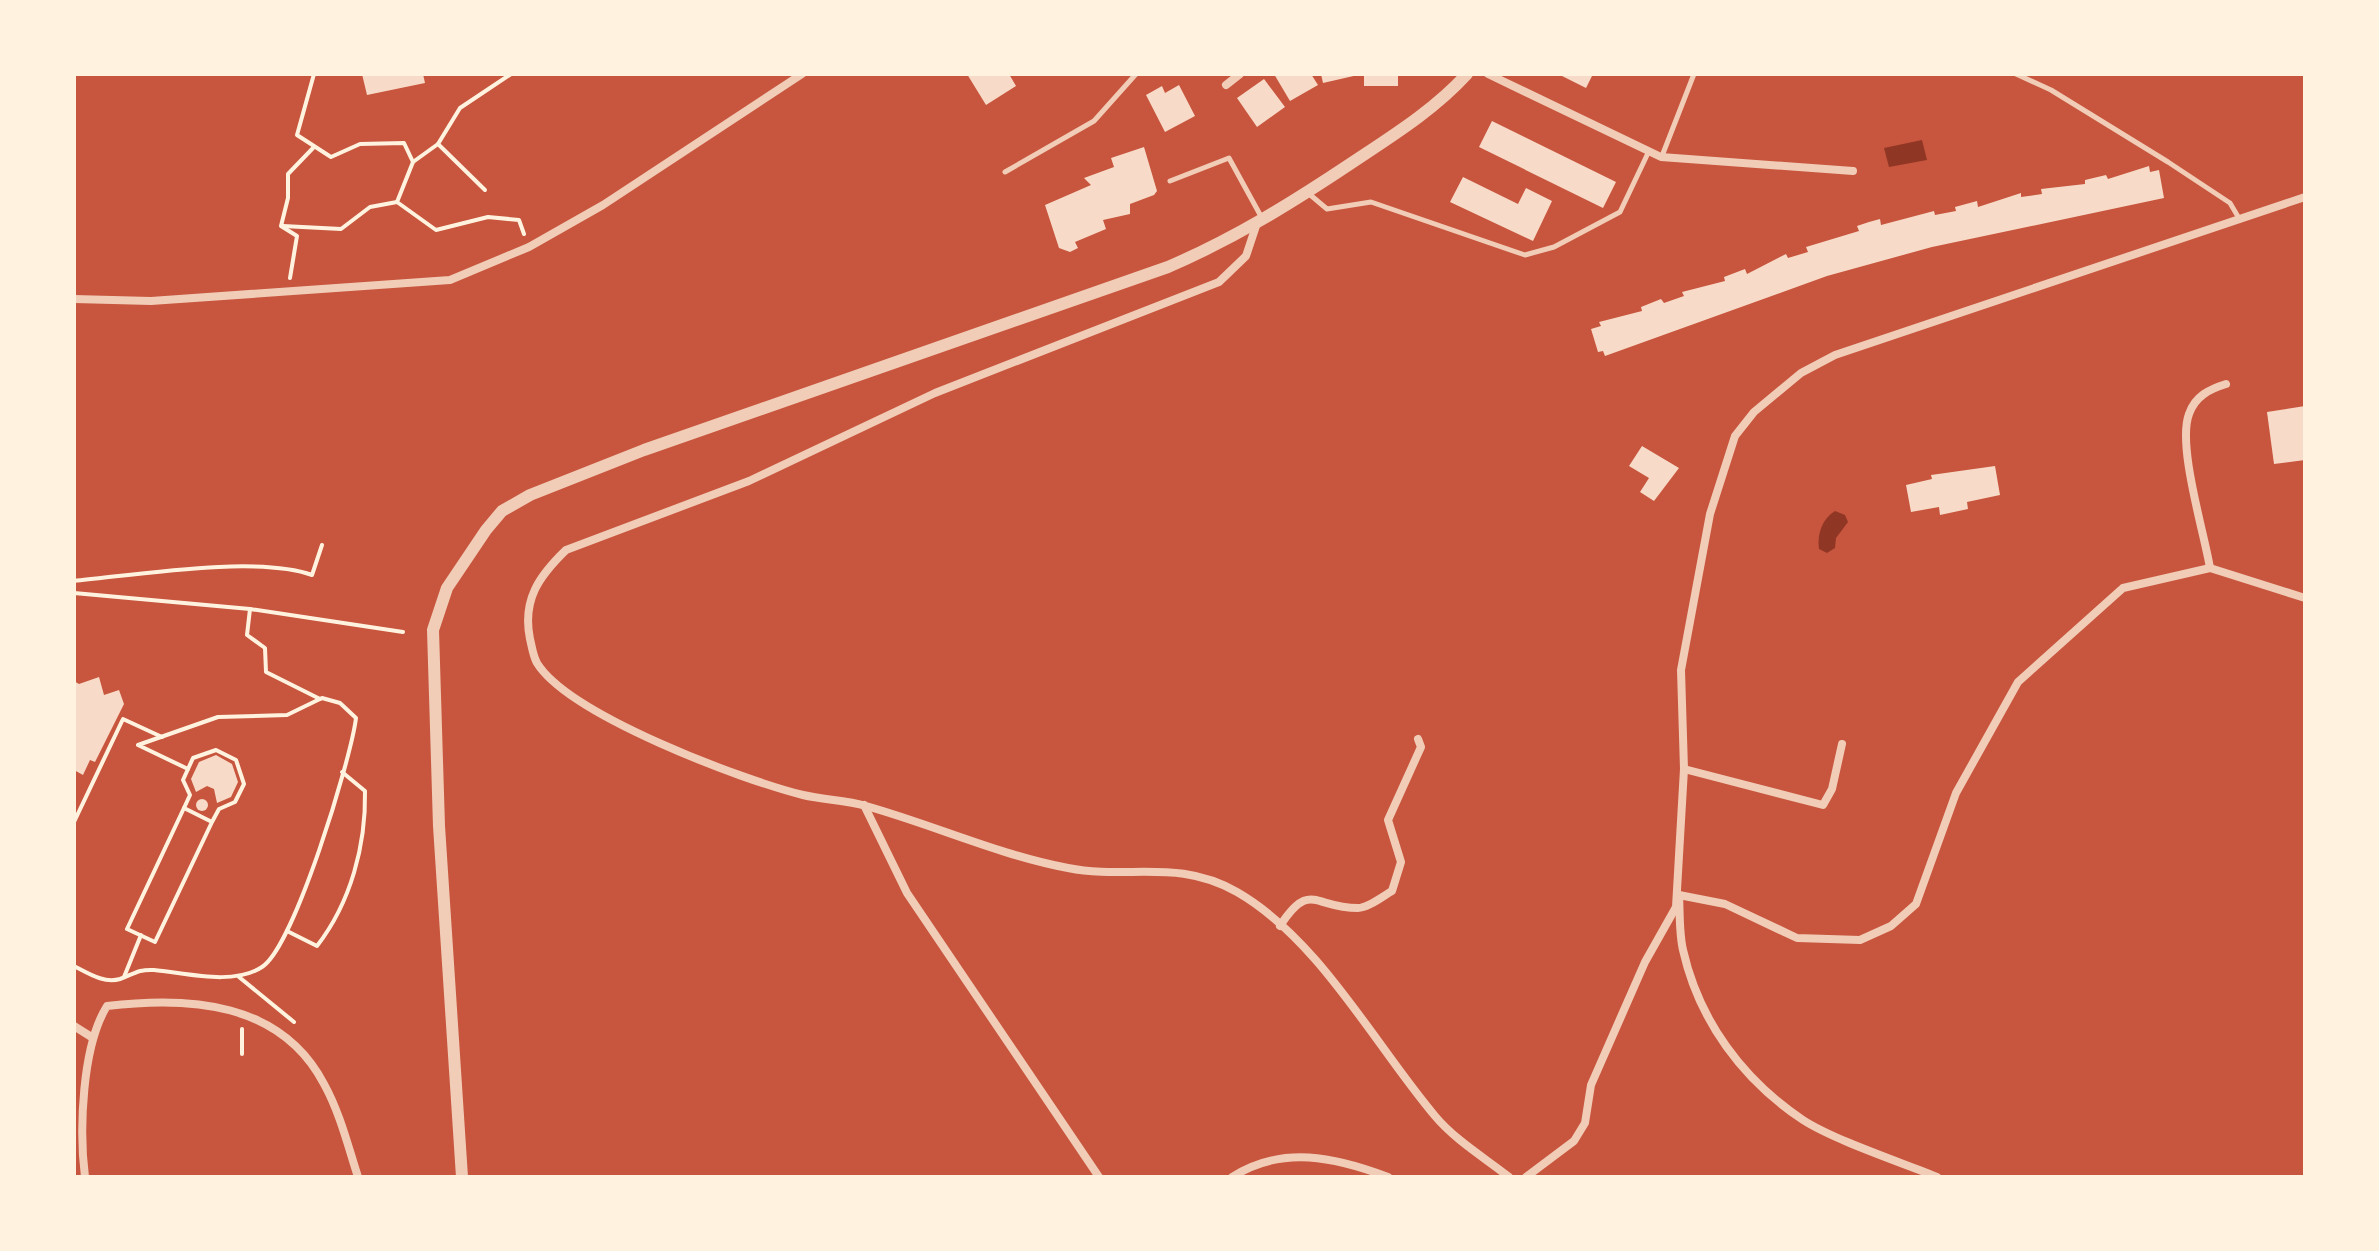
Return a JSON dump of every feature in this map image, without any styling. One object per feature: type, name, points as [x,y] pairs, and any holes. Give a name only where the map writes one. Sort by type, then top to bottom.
[{"type":"street","points":[[74,299],[151,301],[450,280],[529,247],[603,205],[802,74]]},
{"type":"street","points":[[1226,85],[1240,74]]},
{"type":"street","points":[[462,1177],[439,826],[433,630],[454,577],[502,511],[530,495],[644,450],[1168,267],[1260,223],[1425,115],[1467,74]]},
{"type":"street","points":[[1488,74],[1661,157],[1853,171]]},
{"type":"street","points":[[1937,1177],[1805,1121],[1749,1076],[1718,1036],[1697,994],[1683,948],[1679,895],[1684,769],[1681,670],[1710,514],[1735,436],[1754,412],[1801,373],[1835,355],[2305,197]]},
{"type":"street","points":[[1260,223],[1246,256],[1219,282],[935,393],[749,481],[566,550],[547,568],[529,596],[528,629],[535,661],[553,684],[590,708],[743,775],[804,796],[864,805],[943,833],[1070,869],[1184,871],[1237,892],[1316,960],[1437,1119],[1509,1177]]},
{"type":"street","points":[[2210,568],[2185,441],[2189,413],[2205,391],[2226,384]]},
{"type":"street","points":[[1679,895],[1725,904],[1797,938],[1860,940],[1891,926],[1916,904],[1956,793],[2018,682],[2123,588],[2210,568],[2305,598]]},
{"type":"street","points":[[1280,926],[1295,903],[1305,899],[1361,909],[1392,891],[1401,862],[1388,820],[1421,747],[1418,739]]},
{"type":"street","points":[[1684,769],[1823,805],[1832,789],[1842,744]]},
{"type":"street","points":[[864,805],[907,893],[1099,1177]]},
{"type":"street","points":[[1526,1177],[1574,1141],[1585,1123],[1591,1085],[1645,962],[1679,895]]},
{"type":"street","points":[[85,1177],[84,1104],[93,1038],[107,1006],[120,1004],[206,1005],[234,1009],[267,1023],[297,1046],[323,1082],[358,1177]]},
{"type":"street","points":[[74,1026],[93,1038]]},
{"type":"street","points":[[1232,1177],[1278,1156],[1312,1156],[1387,1177]]},
{"type":"lane","points":[[1005,172],[1094,121],[1136,74]]},
{"type":"lane","points":[[1661,157],[1694,74]]},
{"type":"lane","points":[[2016,74],[2051,90],[2168,162],[2230,203],[2240,220]]},
{"type":"lane","points":[[1307,192],[1327,209],[1371,202],[1525,255],[1554,247],[1620,212],[1649,151]]},
{"type":"lane","points":[[1170,181],[1229,158],[1260,223]]},
{"type":"path","points":[[314,74],[297,135],[331,157],[360,144],[404,143],[413,162]]},
{"type":"path","points":[[397,202],[413,162],[438,144],[460,108],[511,74]]},
{"type":"path","points":[[438,144],[485,190]]},
{"type":"path","points":[[281,226],[288,198],[288,174],[314,147]]},
{"type":"path","points":[[281,226],[341,229],[370,207],[397,202],[436,230],[488,217],[519,220],[529,247]]},
{"type":"path","points":[[281,226],[297,236],[290,278]]},
{"type":"path","points":[[74,581],[187,569],[294,568],[312,575],[322,545]]},
{"type":"path","points":[[74,593],[250,609],[403,632]]},
{"type":"path","points":[[74,966],[99,978],[124,977],[137,969],[239,977],[269,961],[286,931],[315,863],[356,718],[333,699],[320,699],[266,672],[265,648],[247,635],[250,609]]},
{"type":"path","points":[[188,769],[138,745],[218,717],[278,718],[311,706],[320,699]]},
{"type":"path","points":[[74,822],[123,719],[162,737]]},
{"type":"path","points":[[216,750],[236,760],[244,784],[235,802],[219,809],[155,942],[127,929],[184,808],[190,795],[183,780],[193,758],[216,750]]},
{"type":"path","points":[[286,931],[317,946],[339,912],[350,882],[364,836],[365,791],[342,772]]},
{"type":"path","points":[[184,808],[212,822]]},
{"type":"path","points":[[124,977],[141,935]]},
{"type":"path","points":[[239,977],[259,998],[294,1022]]},
{"type":"path","points":[[242,1054],[240,1033],[245,1024]]},
{"type":"shaded area","points":[[1922,140],[1927,160],[1889,167],[1884,148]]},
{"type":"shaded area","points":[[1835,511],[1845,515],[1848,522],[1836,538],[1835,548],[1827,553],[1819,549],[1820,532],[1827,518]]},
{"type":"building","points":[[362,74],[423,74],[425,83],[367,95]]},
{"type":"building","points":[[967,74],[1009,74],[1016,86],[986,105]]},
{"type":"building","points":[[1274,74],[1311,74],[1318,85],[1290,101]]},
{"type":"building","points":[[1321,74],[1358,74],[1358,75],[1323,83]]},
{"type":"building","points":[[1364,74],[1398,74],[1398,86],[1364,86]]},
{"type":"building","points":[[1558,74],[1593,74],[1586,88]]},
{"type":"building","points":[[1264,79],[1285,107],[1257,127],[1237,98]]},
{"type":"building","points":[[1179,85],[1195,116],[1165,132],[1146,95],[1162,86],[1165,93]]},
{"type":"building","points":[[1492,121],[1616,182],[1603,208],[1479,147]]},
{"type":"building","points":[[1144,147],[1157,191],[1154,195],[1130,204],[1130,214],[1103,220],[1106,229],[1075,242],[1078,248],[1070,252],[1059,248],[1045,205],[1091,185],[1084,178],[1114,167],[1111,158]]},
{"type":"building","points":[[2149,166],[2150,172],[2159,170],[2164,198],[1932,247],[1827,276],[1605,356],[1603,351],[1598,352],[1591,329],[1601,326],[1599,322],[1642,311],[1641,307],[1661,299],[1664,303],[1684,296],[1682,292],[1725,281],[1724,277],[1745,269],[1747,274],[1786,254],[1788,258],[1808,252],[1806,247],[1859,231],[1857,226],[1880,219],[1881,225],[1934,211],[1935,215],[1956,211],[1955,207],[1977,201],[1978,207],[2021,193],[2021,197],[2042,194],[2041,189],[2085,184],[2085,180],[2106,175],[2108,179]]},
{"type":"building","points":[[1463,177],[1518,204],[1526,188],[1552,201],[1533,241],[1450,202]]},
{"type":"building","points":[[2305,406],[2305,460],[2274,464],[2267,412]]},
{"type":"building","points":[[1642,446],[1679,468],[1654,501],[1640,492],[1649,478],[1629,466]]},
{"type":"building","points":[[1995,466],[2000,495],[1967,502],[1968,509],[1940,515],[1939,507],[1911,512],[1906,485],[1932,479],[1931,475]]},
{"type":"building","points":[[99,677],[104,695],[119,690],[124,704],[95,762],[90,760],[83,775],[74,770],[74,681],[79,684]]},
{"type":"building","points":[[216,755],[232,764],[238,782],[231,797],[217,803],[214,789],[207,786],[196,792],[191,779],[199,762]]},
{"type":"building","points":[[202,799],[208,805],[202,811],[196,805]]}]
